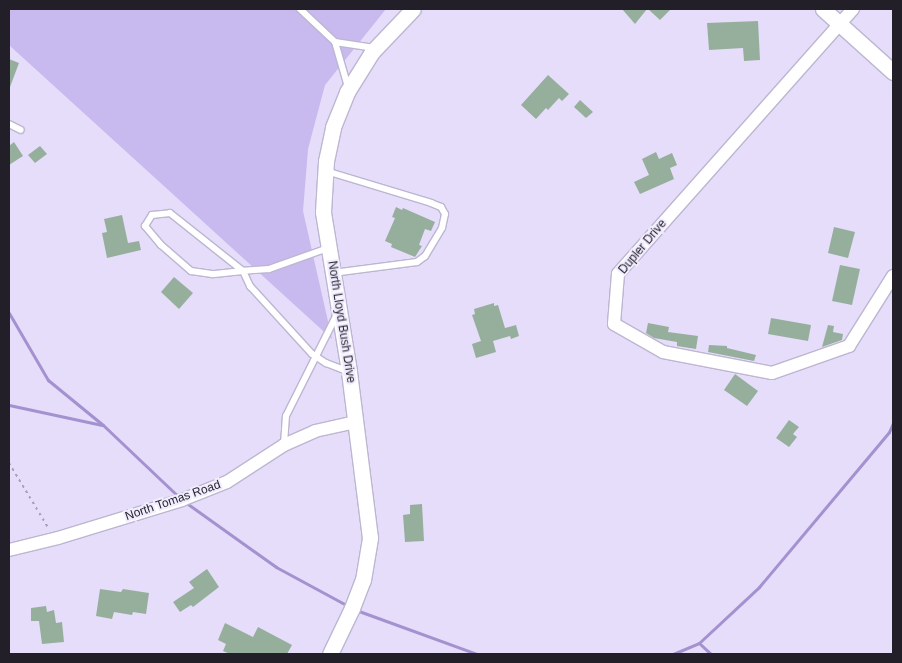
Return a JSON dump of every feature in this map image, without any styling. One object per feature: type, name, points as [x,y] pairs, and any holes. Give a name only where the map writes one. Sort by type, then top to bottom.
[{"type":"street","name":"North Lloyd Bush Drive","points":[[330,654],[363,580],[370,538],[349,371],[324,212],[326,171],[334,127],[349,89],[376,48],[412,9]]},
{"type":"street","points":[[823,9],[893,72]]},
{"type":"street","points":[[840,24],[853,9]]},
{"type":"street","name":"Dupler Drive","points":[[840,24],[618,274],[614,324],[663,352],[772,373],[849,346],[893,276]]},
{"type":"street","name":"North Tomas Road","points":[[9,550],[55,539],[182,500],[227,482],[284,445],[315,431],[356,422]]},
{"type":"lane","points":[[300,9],[336,42],[349,89]]},
{"type":"lane","points":[[336,42],[376,48]]},
{"type":"lane","points":[[9,124],[21,130]]},
{"type":"lane","points":[[326,171],[431,203],[441,207],[445,214],[442,228],[425,256],[417,262],[333,273]]},
{"type":"lane","points":[[329,248],[269,269],[243,271],[212,274],[191,271],[161,245],[145,226],[152,215],[170,213],[243,271],[255,293],[315,356],[326,363],[349,371]]},
{"type":"lane","points":[[284,445],[286,416],[339,309]]},
{"type":"path","points":[[9,463],[55,539]]},
{"type":"shaded area","points":[[9,9],[386,9],[325,85],[308,149],[303,211],[332,339],[9,45]]},
{"type":"building","points":[[622,9],[647,9],[635,24]]},
{"type":"building","points":[[648,9],[671,9],[660,20]]},
{"type":"building","points":[[758,21],[760,60],[744,61],[743,48],[709,50],[707,23]]},
{"type":"building","points":[[9,59],[19,63],[10,87],[9,87]]},
{"type":"building","points":[[548,75],[569,94],[562,101],[559,98],[536,119],[521,105]]},
{"type":"building","points":[[580,100],[593,112],[586,118],[574,107]]},
{"type":"building","points":[[14,142],[23,156],[9,165],[9,146]]},
{"type":"building","points":[[40,146],[47,154],[35,163],[28,155]]},
{"type":"building","points":[[656,152],[659,159],[672,153],[677,165],[670,168],[674,179],[640,194],[634,182],[649,175],[642,159]]},
{"type":"building","points":[[396,207],[402,210],[403,208],[435,222],[431,231],[425,229],[419,245],[422,246],[415,257],[391,247],[392,244],[385,241],[395,218],[392,217]]},
{"type":"building","points":[[122,215],[128,243],[139,241],[141,250],[107,258],[102,233],[107,232],[104,219]]},
{"type":"building","points":[[834,227],[855,232],[848,258],[828,253]]},
{"type":"building","points":[[840,265],[860,269],[852,305],[832,301]]},
{"type":"building","points":[[174,277],[193,293],[179,309],[161,292]]},
{"type":"building","points":[[494,303],[494,306],[498,305],[505,328],[516,325],[519,336],[511,339],[510,336],[493,341],[496,352],[476,358],[472,344],[481,341],[472,315],[475,314],[474,309]]},
{"type":"building","points":[[771,318],[811,325],[808,341],[768,334]]},
{"type":"building","points":[[648,323],[669,327],[668,332],[698,336],[696,349],[677,346],[677,342],[654,338],[646,333]]},
{"type":"building","points":[[828,325],[834,326],[833,332],[843,334],[842,340],[822,347]]},
{"type":"building","points":[[709,345],[727,346],[727,348],[756,355],[754,361],[708,352]]},
{"type":"building","points":[[735,374],[758,391],[747,406],[724,390]]},
{"type":"building","points":[[789,420],[799,427],[793,434],[797,437],[789,447],[776,438]]},
{"type":"building","points":[[422,504],[424,541],[405,542],[403,515],[410,514],[410,505]]},
{"type":"building","points":[[207,569],[219,587],[193,607],[191,605],[180,612],[173,602],[194,588],[189,582]]},
{"type":"building","points":[[100,589],[121,592],[123,589],[149,593],[146,614],[133,612],[132,615],[114,612],[112,619],[96,616]]},
{"type":"building","points":[[46,606],[47,612],[54,610],[56,623],[62,622],[64,642],[42,644],[39,621],[31,621],[31,608]]},
{"type":"building","points":[[225,623],[253,637],[258,627],[292,645],[287,654],[230,654],[223,651],[226,644],[218,640]]},
{"type":"waterway","points":[[9,313],[48,380],[103,425],[180,498]]},
{"type":"waterway","points":[[9,405],[102,425]]},
{"type":"waterway","points":[[673,654],[699,643],[759,587],[889,432],[893,423]]},
{"type":"waterway","points":[[185,502],[276,567],[348,606]]},
{"type":"waterway","points":[[356,610],[477,654]]},
{"type":"waterway","points":[[699,643],[711,654]]}]
